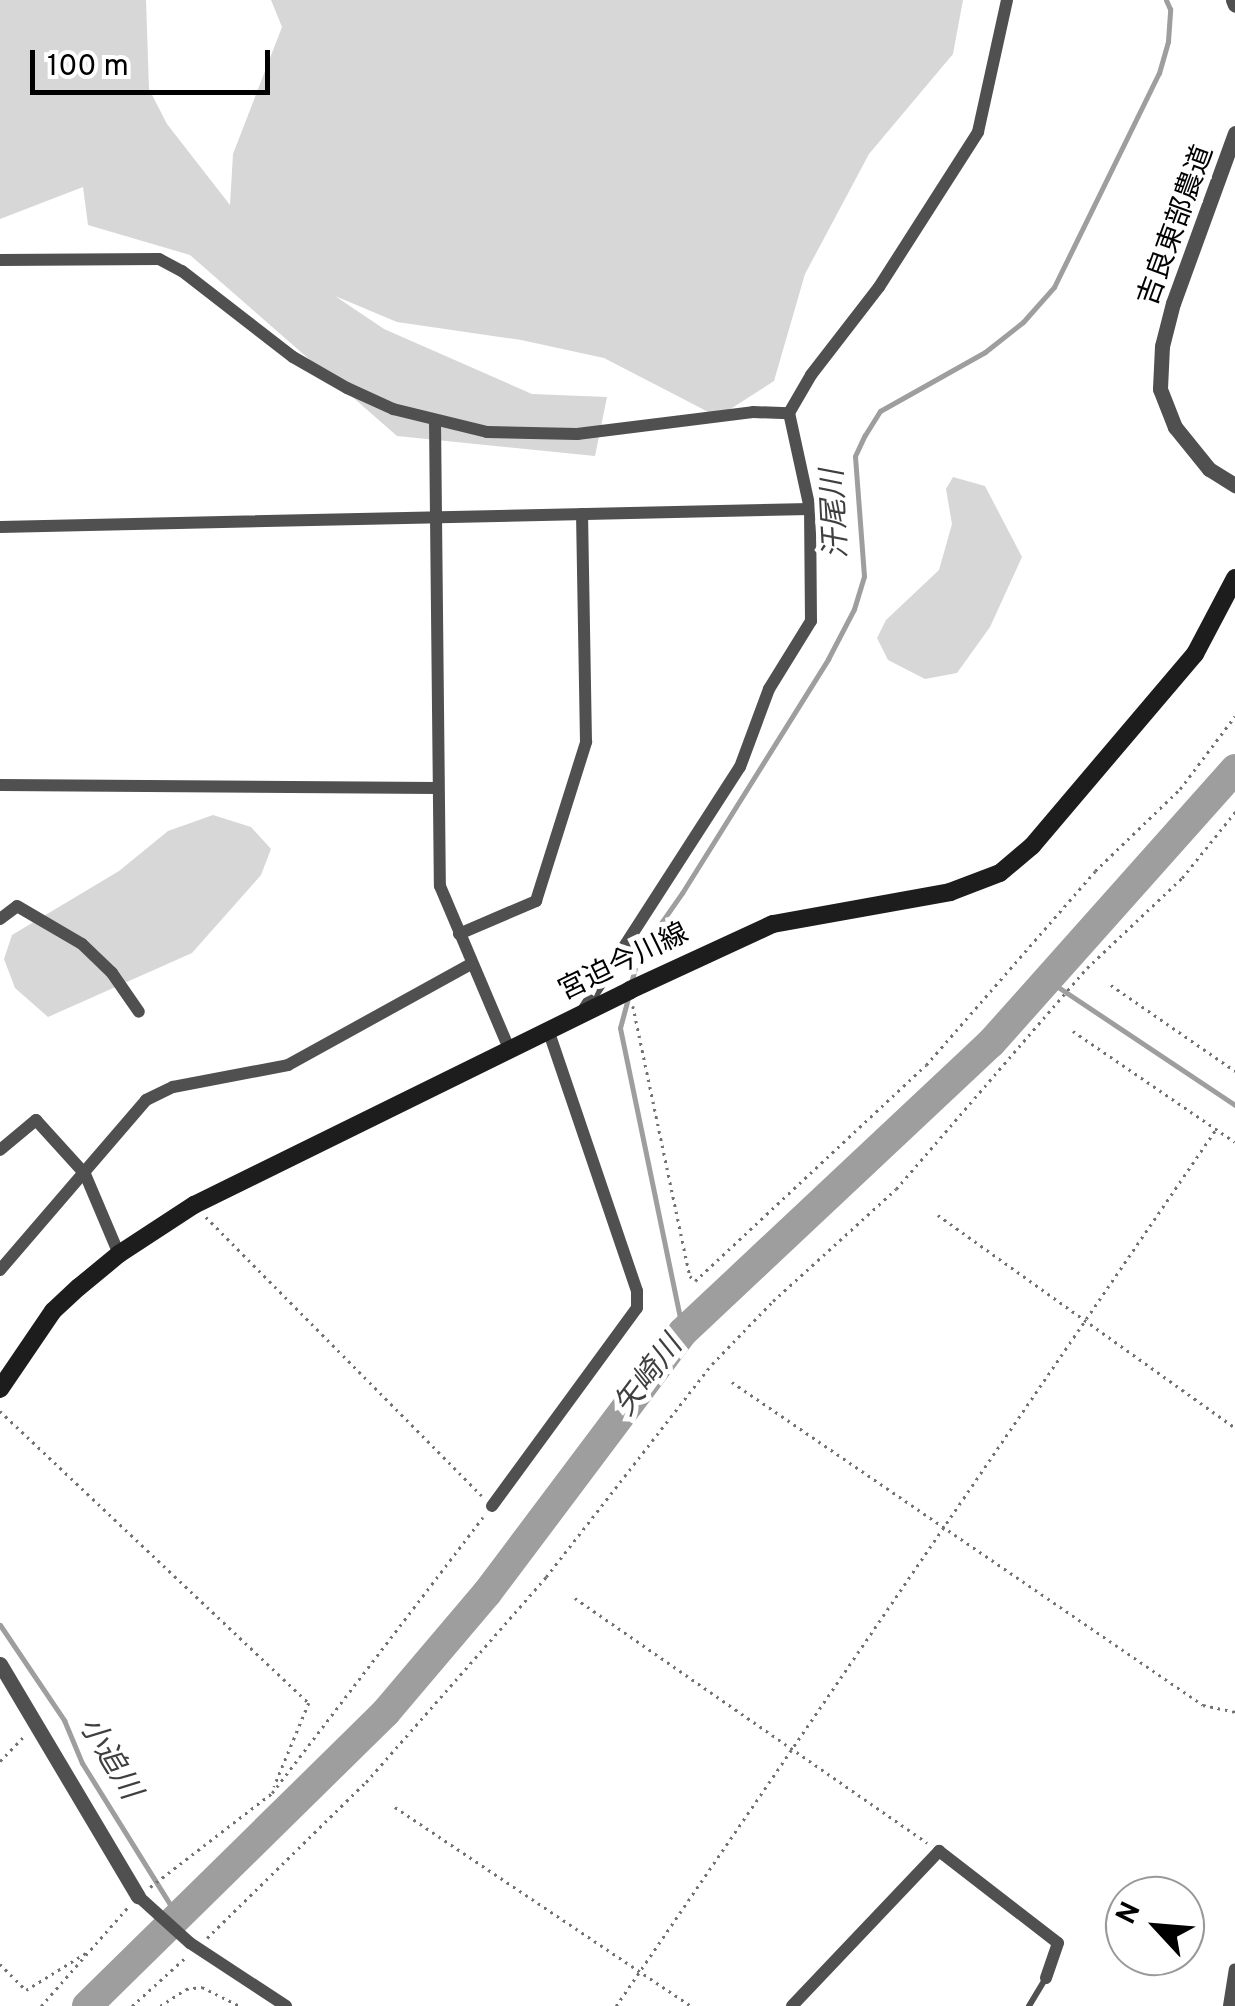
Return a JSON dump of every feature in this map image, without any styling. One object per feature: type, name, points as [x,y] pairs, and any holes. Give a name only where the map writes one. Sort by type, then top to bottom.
[{"type":"main road","name":"宮迫今川線","points":[[0,1389],[53,1311],[118,1254],[194,1204],[773,924],[950,892],[1000,873],[1032,846],[1195,654],[1235,578]]},
{"type":"street","points":[[580,1016],[740,766],[769,690],[811,620],[810,509],[789,412],[811,375],[880,287],[978,132],[1008,0]]},
{"type":"street","name":"吉良東部農道","points":[[1235,133],[1174,304],[1162,346],[1160,389],[1175,426],[1209,469],[1235,485]]},
{"type":"street","points":[[0,260],[159,258],[292,357],[378,402],[435,421],[487,432],[577,434],[753,412],[789,412]]},
{"type":"street","points":[[435,421],[440,886],[510,1050]]},
{"type":"street","points":[[0,527],[810,509]]},
{"type":"street","points":[[459,934],[536,901],[586,742],[582,514]]},
{"type":"street","points":[[0,785],[437,788]]},
{"type":"street","points":[[0,919],[17,906],[82,944],[112,974],[139,1012]]},
{"type":"street","points":[[0,1270],[153,1095],[173,1087],[288,1065],[471,964]]},
{"type":"street","points":[[492,1506],[638,1308],[637,1291],[549,1032]]},
{"type":"street","points":[[0,1150],[36,1120],[85,1174],[118,1254]]},
{"type":"street","points":[[0,1664],[142,1899],[193,1945],[286,2006]]},
{"type":"street","points":[[792,2006],[939,1851],[1058,1943],[1046,1978]]},
{"type":"street","points":[[1229,2006],[1235,1969]]},
{"type":"lane","points":[[1029,2006],[1046,1978]]},
{"type":"path","points":[[630,990],[690,1276],[695,1282],[926,1065],[1096,871],[1180,789],[1235,716]]},
{"type":"path","points":[[132,2006],[379,1768],[546,1577],[712,1364],[773,1301],[896,1189],[1086,968],[1182,878],[1235,812]]},
{"type":"path","points":[[1111,984],[1235,1071]]},
{"type":"path","points":[[1073,1030],[1235,1142]]},
{"type":"path","points":[[616,2006],[1216,1129]]},
{"type":"path","points":[[40,2006],[142,1899],[272,1792],[492,1506],[194,1204]]},
{"type":"path","points":[[938,1215],[1235,1428]]},
{"type":"path","points":[[732,1382],[945,1524],[1203,1705],[1235,1712]]},
{"type":"path","points":[[0,1411],[309,1703],[272,1792]]},
{"type":"path","points":[[575,1598],[939,1851]]},
{"type":"path","points":[[0,1761],[34,1726]]},
{"type":"path","points":[[395,1807],[691,2006]]},
{"type":"path","points":[[0,1964],[26,1990],[95,1948]]},
{"type":"path","points":[[160,2006],[186,1990],[202,1987],[240,2006]]},
{"type":"shaded area","points":[[0,0],[146,0],[149,89],[167,124],[230,205],[233,154],[282,27],[271,0],[963,0],[953,54],[869,154],[805,274],[774,381],[718,417],[604,358],[521,340],[397,322],[335,296],[384,329],[532,394],[607,397],[595,456],[397,436],[190,255],[88,225],[83,187],[0,219]]},
{"type":"shaded area","points":[[953,477],[985,486],[1022,557],[990,627],[957,673],[925,679],[888,660],[877,638],[886,620],[939,570],[952,524],[946,489]]},
{"type":"shaded area","points":[[213,815],[251,827],[271,849],[261,875],[192,953],[48,1017],[15,988],[4,959],[12,935],[119,871],[168,831]]},
{"type":"waterway","name":"汗尾川","points":[[631,983],[638,956],[682,893],[828,659],[854,609],[864,576],[855,456],[865,435],[880,411],[985,352],[1023,322],[1054,287],[1159,73],[1168,41],[1170,9],[1166,0]]},
{"type":"waterway","name":"矢崎川","points":[[87,2006],[386,1712],[487,1593],[683,1332],[991,1043],[1235,769]]},
{"type":"waterway","points":[[1049,981],[1235,1105]]},
{"type":"waterway","points":[[628,998],[620,1028],[683,1332]]},
{"type":"waterway","name":"小追川","points":[[0,1625],[64,1720],[82,1763],[178,1917]]}]
